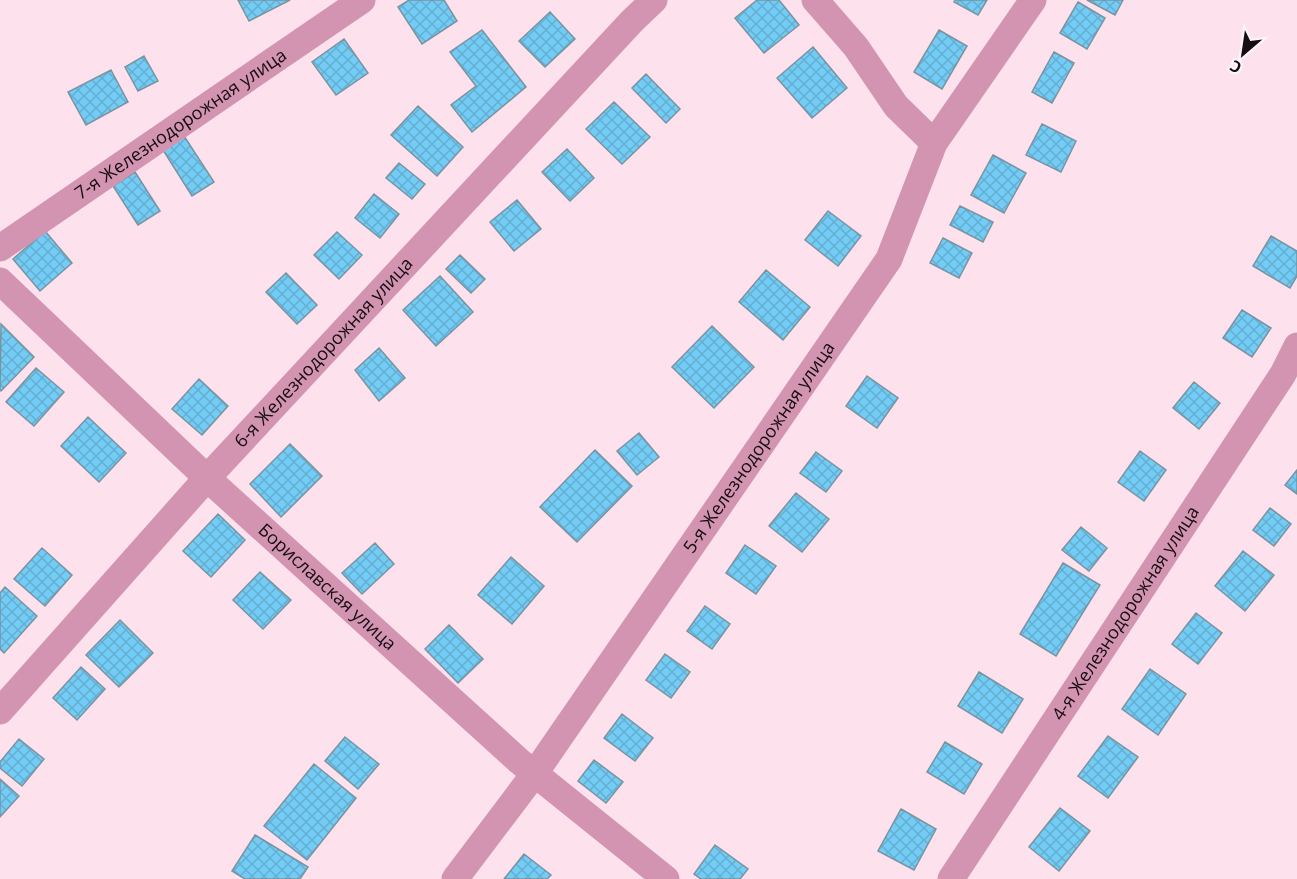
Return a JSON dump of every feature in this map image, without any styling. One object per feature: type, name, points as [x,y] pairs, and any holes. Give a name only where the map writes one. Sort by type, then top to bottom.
[{"type":"street","name":"7-я Железнодорожная улица","points":[[0,248],[363,0]]},
{"type":"street","name":"6-я Железнодорожная улица","points":[[0,711],[207,478],[654,0]]},
{"type":"street","points":[[815,0],[856,47],[896,106],[934,143]]},
{"type":"street","name":"5-я Железнодорожная улица","points":[[455,879],[535,773],[889,259],[934,143],[1033,0]]},
{"type":"street","name":"Бориславская улица","points":[[0,281],[207,478],[519,761],[666,879]]},
{"type":"street","name":"4-я Железнодорожная улица","points":[[951,879],[1283,374],[1297,346]]},
{"type":"building","points":[[238,0],[290,0],[249,21]]},
{"type":"building","points":[[409,0],[444,0],[457,21],[422,44],[398,7]]},
{"type":"building","points":[[757,0],[779,0],[799,25],[764,53],[735,18]]},
{"type":"building","points":[[955,0],[987,0],[978,15],[954,2]]},
{"type":"building","points":[[1087,0],[1123,0],[1115,15]]},
{"type":"building","points":[[1078,2],[1105,18],[1087,49],[1060,33]]},
{"type":"building","points":[[550,12],[575,39],[545,67],[519,41]]},
{"type":"building","points":[[482,30],[526,87],[472,132],[451,105],[476,86],[450,52]]},
{"type":"building","points":[[939,30],[967,46],[942,89],[914,72]]},
{"type":"building","points":[[344,39],[368,73],[336,95],[312,62]]},
{"type":"building","points":[[813,47],[847,88],[812,118],[777,78]]},
{"type":"building","points":[[1054,52],[1074,63],[1052,103],[1032,92]]},
{"type":"building","points":[[144,56],[158,81],[138,91],[125,67]]},
{"type":"building","points":[[111,70],[128,102],[86,125],[68,92]]},
{"type":"building","points":[[646,74],[680,109],[666,123],[632,88]]},
{"type":"building","points":[[614,102],[650,137],[622,164],[586,129]]},
{"type":"building","points":[[418,106],[463,147],[437,176],[391,135]]},
{"type":"building","points":[[1042,124],[1076,141],[1061,172],[1026,155]]},
{"type":"building","points":[[184,136],[214,182],[192,196],[163,150]]},
{"type":"building","points":[[567,149],[594,178],[570,201],[542,172]]},
{"type":"building","points":[[993,155],[1026,173],[1004,213],[971,195]]},
{"type":"building","points":[[399,163],[425,184],[412,199],[386,178]]},
{"type":"building","points":[[135,172],[160,211],[138,225],[113,186]]},
{"type":"building","points":[[374,194],[399,214],[380,238],[355,218]]},
{"type":"building","points":[[517,200],[541,229],[514,251],[490,222]]},
{"type":"building","points":[[960,206],[993,222],[983,242],[950,225]]},
{"type":"building","points":[[828,211],[861,236],[838,266],[805,240]]},
{"type":"building","points":[[45,231],[72,263],[40,291],[13,259]]},
{"type":"building","points":[[337,232],[362,255],[339,279],[314,255]]},
{"type":"building","points":[[1271,236],[1297,251],[1297,276],[1290,288],[1253,266]]},
{"type":"building","points":[[943,238],[972,253],[959,278],[930,263]]},
{"type":"building","points":[[460,255],[485,279],[471,293],[446,269]]},
{"type":"building","points":[[766,270],[810,307],[783,340],[739,302]]},
{"type":"building","points":[[286,273],[317,305],[297,324],[266,292]]},
{"type":"building","points":[[440,276],[473,312],[436,346],[403,310]]},
{"type":"building","points":[[1242,310],[1271,328],[1252,357],[1223,338]]},
{"type":"building","points":[[1,324],[34,357],[1,391],[0,390]]},
{"type":"building","points":[[712,326],[754,367],[714,408],[672,367]]},
{"type":"building","points":[[379,348],[405,378],[379,401],[355,370]]},
{"type":"building","points":[[36,368],[64,392],[34,426],[6,402]]},
{"type":"building","points":[[867,376],[898,398],[877,428],[846,406]]},
{"type":"building","points":[[199,379],[228,406],[202,435],[172,409]]},
{"type":"building","points":[[1194,382],[1220,403],[1199,429],[1173,408]]},
{"type":"building","points":[[88,417],[126,453],[99,482],[61,446]]},
{"type":"building","points":[[639,433],[659,457],[637,475],[617,451]]},
{"type":"building","points":[[290,444],[322,476],[281,517],[250,484]]},
{"type":"building","points":[[595,450],[632,486],[577,542],[540,507]]},
{"type":"building","points":[[1140,451],[1166,470],[1144,501],[1118,482]]},
{"type":"building","points":[[816,452],[842,471],[826,492],[800,473]]},
{"type":"building","points":[[1297,470],[1297,494],[1285,485]]},
{"type":"building","points":[[796,493],[829,519],[802,552],[769,526]]},
{"type":"building","points":[[1270,508],[1291,524],[1274,546],[1253,530]]},
{"type":"building","points":[[218,514],[245,540],[211,577],[183,551]]},
{"type":"building","points":[[1081,527],[1107,548],[1089,571],[1062,550]]},
{"type":"building","points":[[375,543],[394,564],[362,594],[342,573]]},
{"type":"building","points":[[745,545],[776,566],[756,594],[726,573]]},
{"type":"building","points":[[42,548],[72,575],[45,606],[14,579]]},
{"type":"building","points":[[1243,551],[1274,575],[1245,611],[1215,586]]},
{"type":"building","points":[[511,557],[544,586],[512,624],[478,595]]},
{"type":"building","points":[[1063,563],[1100,585],[1056,656],[1020,634]]},
{"type":"building","points":[[260,572],[291,600],[263,629],[233,600]]},
{"type":"building","points":[[5,587],[37,616],[4,653],[0,649],[0,593]]},
{"type":"building","points":[[705,606],[730,624],[712,649],[687,631]]},
{"type":"building","points":[[1196,613],[1222,633],[1198,664],[1172,644]]},
{"type":"building","points":[[120,620],[153,653],[119,687],[86,655]]},
{"type":"building","points":[[449,625],[483,659],[458,683],[425,649]]},
{"type":"building","points":[[665,654],[690,672],[671,698],[646,680]]},
{"type":"building","points":[[81,667],[105,689],[77,720],[53,698]]},
{"type":"building","points":[[1150,669],[1186,694],[1158,735],[1122,709]]},
{"type":"building","points":[[979,672],[1023,699],[1002,733],[958,706]]},
{"type":"building","points":[[622,714],[653,738],[635,761],[604,738]]},
{"type":"building","points":[[1108,736],[1138,757],[1108,798],[1078,776]]},
{"type":"building","points":[[345,737],[379,764],[358,789],[325,761]]},
{"type":"building","points":[[19,739],[44,759],[22,786],[0,768],[0,762]]},
{"type":"building","points":[[945,742],[982,764],[964,794],[927,772]]},
{"type":"building","points":[[594,760],[623,782],[606,803],[578,781]]},
{"type":"building","points":[[314,764],[356,798],[307,860],[264,826]]},
{"type":"building","points":[[0,779],[19,796],[0,817]]},
{"type":"building","points":[[1060,808],[1090,831],[1059,871],[1029,847]]},
{"type":"building","points":[[901,809],[936,829],[914,870],[878,851]]},
{"type":"building","points":[[255,835],[308,867],[300,879],[245,879],[232,871]]},
{"type":"building","points":[[715,845],[748,869],[740,879],[701,879],[694,874]]},
{"type":"building","points":[[524,854],[551,875],[547,879],[504,879]]}]
